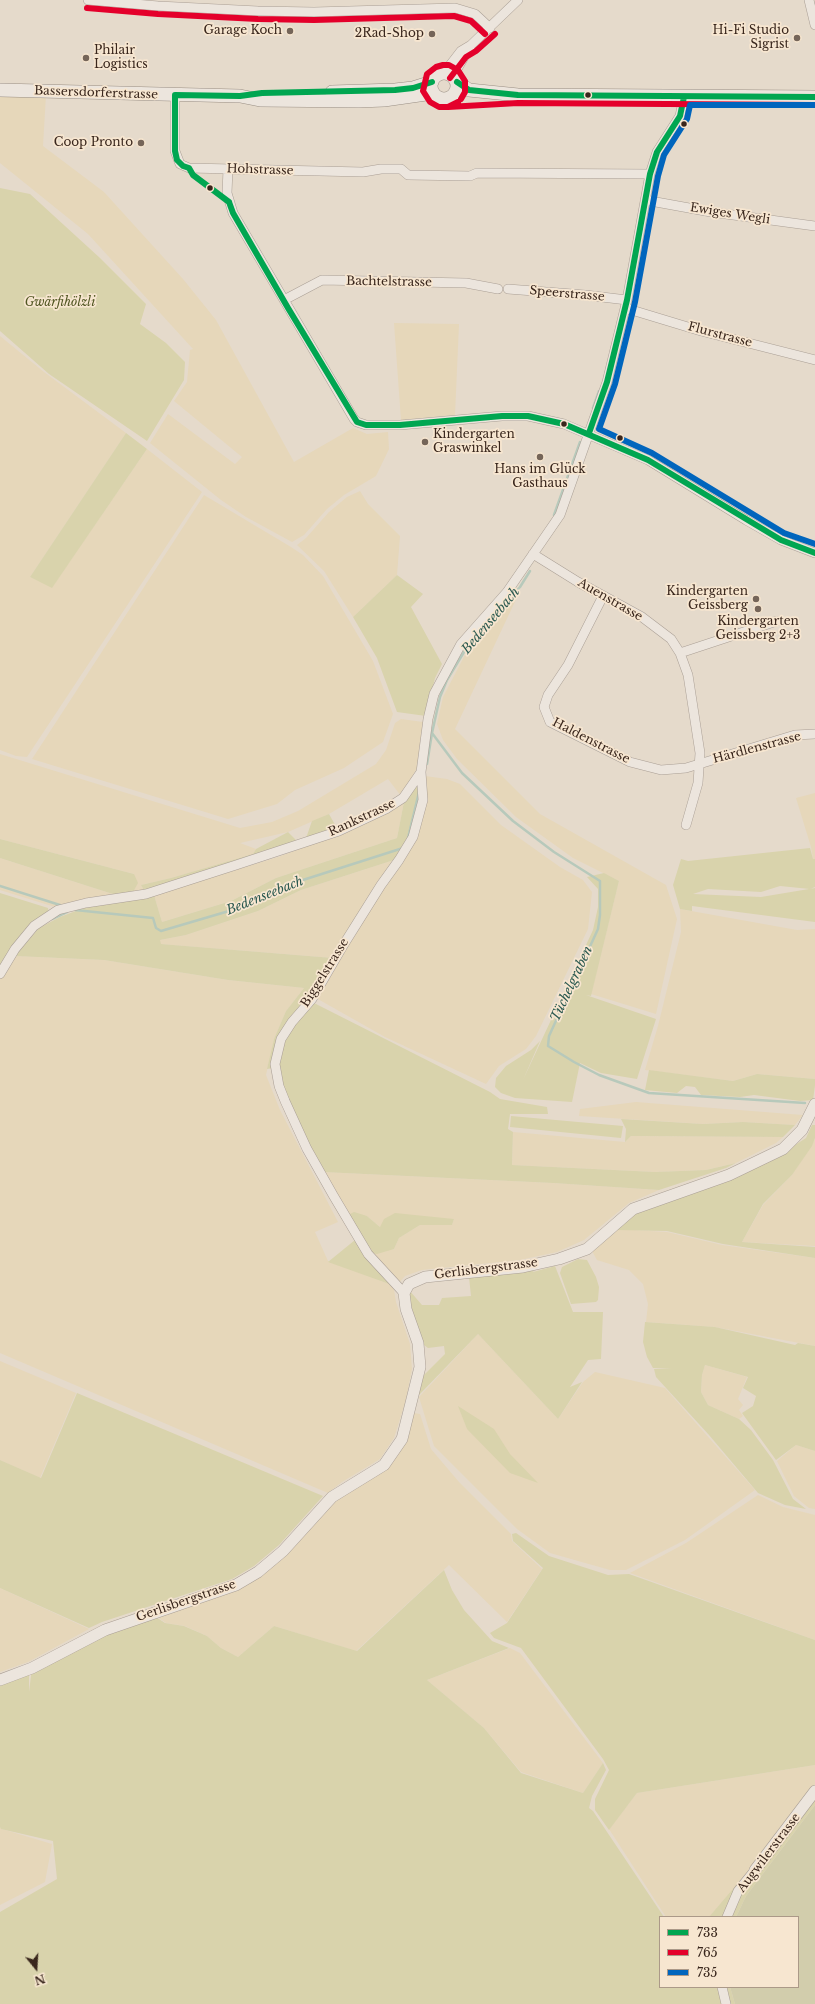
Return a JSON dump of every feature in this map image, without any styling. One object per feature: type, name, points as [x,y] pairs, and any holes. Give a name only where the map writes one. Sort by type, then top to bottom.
[{"type":"main road","points":[[518,95],[469,90],[451,77],[436,76],[432,88],[441,99],[518,95],[815,97]]},
{"type":"main road","points":[[448,99],[456,93],[451,77]]},
{"type":"main road","name":"Bassersdorferstrasse","points":[[0,90],[240,96],[262,93],[432,88]]},
{"type":"street","points":[[88,0],[158,6],[258,11],[322,12],[454,8],[475,14],[490,28]]},
{"type":"street","points":[[451,77],[471,45],[518,0]]},
{"type":"street","points":[[809,0],[815,25]]},
{"type":"street","name":"Hohstrasse","points":[[175,95],[175,148],[177,160],[183,166],[189,168],[363,172],[381,169],[401,169],[408,175],[470,176],[477,173],[650,174]]},
{"type":"street","name":"Rankstrasse","points":[[0,974],[15,949],[34,926],[58,910],[86,903],[146,894],[339,831],[386,809],[403,798],[421,772],[428,719],[434,694],[461,644],[507,592],[560,515],[607,382],[626,304],[650,174],[657,152],[680,116],[684,97]]},
{"type":"street","points":[[228,169],[228,193],[231,209],[354,419],[361,424],[400,425],[502,416],[528,416],[564,424],[589,433],[648,460],[781,540],[815,553]]},
{"type":"street","name":"Ewiges Wegli","points":[[645,200],[711,212],[815,226]]},
{"type":"street","name":"Bachtelstrasse","points":[[284,300],[322,280],[466,284],[503,289]]},
{"type":"street","name":"Speerstrasse","points":[[503,289],[585,295],[626,304]]},
{"type":"street","name":"Flurstrasse","points":[[626,304],[701,331],[815,360]]},
{"type":"street","name":"Auenstrasse","points":[[533,554],[603,596],[642,617],[664,632],[680,653],[688,675],[698,738],[699,764],[698,783],[686,825]]},
{"type":"street","name":"Haldenstrasse","points":[[603,596],[568,665],[548,695],[544,707],[550,722],[630,762],[661,770],[699,764]]},
{"type":"street","points":[[680,653],[777,621]]},
{"type":"street","name":"Härdlenstrasse","points":[[699,764],[795,735],[815,734]]},
{"type":"street","name":"Biggelstrasse","points":[[404,1293],[368,1254],[332,1195],[307,1149],[285,1101],[278,1080],[275,1064],[281,1039],[312,998],[344,944],[413,837],[423,800],[421,772]]},
{"type":"street","name":"Gerlisbergstrasse","points":[[0,1680],[32,1668],[105,1630],[236,1585],[258,1572],[283,1551],[332,1497],[384,1465],[402,1440],[420,1367],[418,1343],[406,1310],[404,1293],[410,1284],[425,1277],[523,1267],[559,1259],[586,1248],[633,1209],[729,1175],[783,1149],[802,1130],[814,1111]]},
{"type":"street","name":"Augwilerstrasse","points":[[727,1916],[738,1891],[815,1791]]},
{"type":"street","points":[[722,1988],[726,2004]]},
{"type":"shaded area","points":[[0,95],[46,95],[43,146],[104,192],[183,279],[216,320],[294,462],[353,428],[367,434],[388,432],[389,449],[376,476],[344,495],[327,509],[304,535],[292,542],[246,517],[221,500],[150,443],[168,414],[235,464],[242,457],[174,401],[187,382],[190,350],[193,349],[88,234],[0,163]]},
{"type":"shaded area","points":[[394,323],[459,324],[455,415],[401,420]]},
{"type":"shaded area","points":[[0,336],[44,372],[126,433],[30,577],[52,587],[147,449],[202,492],[27,757],[16,756],[0,750]]},
{"type":"shaded area","points":[[360,491],[368,504],[400,536],[397,575],[353,617],[324,571],[297,545],[306,538],[329,512],[347,497]]},
{"type":"shaded area","points":[[204,495],[303,555],[323,576],[373,661],[393,714],[383,742],[344,768],[295,790],[277,804],[228,819],[32,759]]},
{"type":"shaded area","points":[[520,591],[455,729],[540,814],[666,885],[677,919],[656,1014],[591,994],[619,881],[573,858],[516,817],[457,759],[443,740],[437,724],[443,697],[467,651],[487,626]]},
{"type":"shaded area","points":[[401,719],[423,722],[417,768],[401,796],[388,779],[329,814],[288,832],[240,843],[256,849],[253,854],[171,878],[141,885],[145,892],[132,894],[134,874],[0,839],[0,754],[240,828],[272,822],[298,811],[376,764],[386,750],[395,723]]},
{"type":"shaded area","points":[[425,776],[447,779],[460,784],[501,825],[560,867],[583,880],[592,892],[588,929],[536,1036],[526,1049],[499,1066],[486,1084],[385,1037],[316,998],[383,888],[403,863],[415,840]]},
{"type":"shaded area","points":[[815,793],[815,859],[813,859],[811,847],[796,798]]},
{"type":"shaded area","points":[[404,802],[397,838],[276,878],[231,901],[162,922],[154,895],[278,857],[343,833]]},
{"type":"shaded area","points":[[0,858],[119,896],[58,908],[0,890]]},
{"type":"shaded area","points":[[397,859],[333,958],[160,944],[160,940],[186,935],[258,911],[301,890]]},
{"type":"shaded area","points":[[680,909],[797,930],[815,929],[815,1079],[757,1074],[733,1081],[645,1070],[658,1026],[681,932]]},
{"type":"shaded area","points":[[15,956],[104,960],[228,980],[304,988],[286,1011],[274,1039],[266,1075],[280,1110],[338,1222],[315,1232],[328,1261],[392,1285],[410,1344],[412,1369],[406,1400],[394,1438],[380,1459],[342,1482],[328,1493],[0,1353],[0,978]]},
{"type":"shaded area","points":[[636,1102],[803,1115],[795,1125],[743,1122],[703,1124],[579,1116],[580,1109]]},
{"type":"shaded area","points":[[513,1132],[625,1142],[631,1136],[783,1137],[776,1143],[736,1163],[706,1170],[655,1172],[512,1165]]},
{"type":"shaded area","points":[[815,1139],[815,1246],[742,1242],[763,1205],[792,1175]]},
{"type":"shaded area","points":[[323,1172],[553,1183],[659,1190],[629,1203],[584,1240],[557,1252],[520,1260],[422,1270],[405,1276],[398,1284],[371,1253],[394,1249],[399,1238],[420,1225],[452,1225],[454,1219],[380,1227],[367,1216],[348,1215]]},
{"type":"shaded area","points":[[616,1229],[667,1232],[722,1245],[815,1258],[815,1346],[715,1327],[646,1322],[648,1304],[643,1284],[629,1270],[597,1260],[592,1251]]},
{"type":"shaded area","points":[[478,1334],[558,1419],[583,1382],[595,1372],[665,1388],[755,1490],[685,1540],[626,1570],[610,1570],[550,1553],[517,1529],[434,1446],[419,1397]]},
{"type":"shaded area","points":[[0,1361],[76,1393],[40,1478],[0,1460]]},
{"type":"shaded area","points":[[705,1365],[747,1377],[738,1399],[743,1405],[739,1410],[743,1416],[739,1419],[708,1405],[701,1392],[702,1375]]},
{"type":"shaded area","points":[[413,1413],[420,1414],[431,1449],[459,1482],[511,1534],[512,1541],[542,1569],[507,1622],[449,1565],[356,1651],[274,1626],[238,1657],[221,1648],[207,1636],[185,1626],[166,1623],[156,1616],[236,1588],[333,1500],[387,1467]]},
{"type":"shaded area","points":[[796,1445],[815,1451],[815,1509],[809,1508],[794,1496],[777,1461]]},
{"type":"shaded area","points":[[758,1495],[783,1507],[815,1515],[815,1640],[630,1573],[686,1543]]},
{"type":"shaded area","points":[[0,1588],[89,1629],[28,1662],[0,1672]]},
{"type":"shaded area","points":[[510,1648],[520,1653],[603,1763],[583,1793],[521,1772],[484,1728],[427,1680]]},
{"type":"shaded area","points":[[815,1765],[815,1787],[746,1876],[711,1916],[665,1916],[609,1829],[637,1793]]},
{"type":"shaded area","points":[[815,1805],[815,2004],[735,2004],[730,1988],[799,1988],[799,1916],[736,1916],[746,1896]]},
{"type":"shaded area","points":[[0,1827],[2,1829],[52,1844],[45,1882],[0,1905]]},
{"type":"green space","name":"Gwärfihölzli","points":[[0,188],[30,194],[100,258],[146,304],[140,324],[166,343],[185,362],[184,380],[147,441],[49,374],[0,331]]},
{"type":"green space","points":[[126,433],[147,449],[52,588],[30,577]]},
{"type":"green space","points":[[397,575],[423,594],[411,607],[442,664],[435,678],[426,716],[397,712],[377,658],[353,617]]},
{"type":"green space","points":[[419,784],[420,799],[411,836],[397,859],[301,890],[258,911],[186,935],[160,940],[161,944],[333,958],[310,997],[290,1020],[273,1068],[267,1069],[274,1039],[286,1011],[304,988],[228,980],[104,960],[15,956],[39,928],[60,917],[89,906],[154,895],[162,922],[231,901],[276,878],[397,838],[404,802]]},
{"type":"green space","points":[[329,814],[338,830],[305,841],[312,821]]},
{"type":"green space","points":[[288,832],[299,843],[145,892],[141,885],[171,878],[253,854],[256,849]]},
{"type":"green space","points":[[0,839],[134,874],[138,883],[132,894],[119,896],[0,858]]},
{"type":"green space","points":[[810,848],[813,859],[815,859],[815,887],[811,889],[815,888],[815,922],[692,906],[692,911],[680,909],[673,885],[681,859],[688,861]],"holes":[[[780,886],[809,889],[761,897],[693,894],[708,889],[761,892]]]},
{"type":"green space","points":[[604,873],[619,881],[591,996],[586,995],[656,1019],[637,1079],[601,1073],[580,1063],[572,1102],[515,1098],[501,1093],[495,1087],[496,1078],[506,1066],[531,1050],[540,1041],[523,1080],[593,930],[598,907],[598,889],[587,877]]},
{"type":"green space","points":[[0,893],[48,908],[49,914],[0,969]]},
{"type":"green space","points":[[314,1003],[490,1092],[500,1099],[547,1107],[548,1114],[510,1114],[508,1129],[513,1132],[512,1165],[655,1172],[706,1170],[736,1163],[726,1168],[659,1190],[553,1183],[323,1172],[310,1148],[282,1085],[279,1064],[284,1040],[294,1023]]},
{"type":"green space","points":[[649,1070],[733,1081],[757,1074],[815,1079],[813,1100],[800,1101],[754,1095],[740,1097],[701,1095],[695,1087],[686,1086],[677,1093],[645,1090]]},
{"type":"green space","points":[[511,1116],[623,1126],[621,1138],[510,1127]]},
{"type":"green space","points":[[621,1119],[703,1124],[743,1122],[795,1125],[783,1137],[631,1136],[625,1142],[626,1129]]},
{"type":"green space","points":[[812,1125],[815,1125],[815,1138],[812,1146],[792,1175],[763,1204],[742,1242],[815,1247],[815,1258],[723,1244],[667,1231],[616,1230],[635,1211],[659,1202],[697,1192],[734,1178],[784,1152],[806,1138]]},
{"type":"green space","points":[[354,1212],[367,1216],[380,1227],[384,1219],[395,1213],[454,1219],[452,1225],[420,1225],[399,1238],[394,1249],[377,1254],[371,1253],[348,1215]]},
{"type":"green space","points":[[355,1240],[392,1285],[328,1262]]},
{"type":"green space","points":[[578,1259],[587,1260],[596,1277],[599,1287],[598,1300],[596,1302],[571,1304],[560,1273],[562,1267]]},
{"type":"green space","points":[[555,1266],[573,1312],[603,1312],[601,1359],[588,1360],[570,1387],[582,1382],[558,1419],[478,1334],[418,1396],[421,1378],[445,1354],[444,1346],[428,1348],[420,1342],[408,1309],[409,1290],[422,1305],[439,1305],[442,1298],[471,1296],[469,1277],[534,1270],[533,1272]]},
{"type":"green space","points":[[645,1322],[715,1327],[795,1345],[798,1343],[815,1346],[815,1451],[796,1445],[776,1460],[742,1413],[753,1406],[756,1396],[743,1388],[748,1377],[705,1365],[702,1375],[701,1392],[708,1405],[739,1419],[751,1430],[773,1460],[793,1499],[806,1509],[785,1505],[758,1493],[709,1435],[656,1377],[654,1369],[671,1368],[653,1368],[647,1357],[643,1342]]},
{"type":"green space","points":[[77,1393],[323,1496],[279,1545],[254,1566],[232,1579],[102,1622],[89,1628],[0,1588],[0,1460],[41,1478]]},
{"type":"green space","points":[[458,1406],[494,1429],[510,1454],[538,1483],[510,1473],[467,1429]]},
{"type":"green space","points":[[516,1533],[549,1556],[608,1575],[629,1574],[815,1640],[815,1765],[637,1793],[609,1830],[595,1810],[595,1799],[609,1770],[603,1759],[521,1648],[494,1638],[490,1633],[507,1623],[543,1568],[513,1541],[512,1534]]},
{"type":"green space","points":[[444,1570],[452,1590],[464,1610],[492,1641],[509,1648],[427,1680],[484,1728],[521,1773],[583,1793],[603,1763],[606,1770],[592,1796],[589,1808],[593,1811],[663,1916],[659,1916],[659,1988],[730,1988],[735,2004],[0,2004],[0,1912],[57,1879],[53,1841],[1,1829],[0,1827],[0,1684],[29,1673],[29,1692],[32,1668],[150,1613],[165,1623],[184,1626],[207,1636],[221,1648],[238,1657],[274,1626],[357,1651]]},
{"type":"green space","points":[[815,1798],[815,1805],[746,1896],[736,1916],[710,1916],[744,1876],[750,1881]]},
{"type":"waterway","name":"Bedenseebach","points":[[593,408],[599,391]]},
{"type":"waterway","name":"Bedenseebach","points":[[554,515],[580,442]]},
{"type":"waterway","name":"Bedenseebach","points":[[427,764],[440,697],[447,680],[467,647],[486,623],[520,587],[530,571]]},
{"type":"waterway","name":"Tüchelgraben","points":[[432,733],[462,773],[513,821],[554,852],[600,881],[600,915],[598,929],[549,1036],[548,1046],[599,1075],[649,1093],[805,1103]]},
{"type":"waterway","name":"Bedenseebach","points":[[408,838],[419,792]]},
{"type":"waterway","name":"Bedenseebach","points":[[75,910],[153,918],[156,928],[161,931],[246,906],[263,899],[281,887],[403,848]]},
{"type":"waterway","name":"Bedenseebach","points":[[0,886],[63,906]]},
{"type":"waterway","points":[[52,919],[67,912]]},
{"type":"transit line","name":"765","points":[[87,8],[158,14],[258,19],[314,20],[454,16],[471,21],[485,34]]},
{"type":"transit line","name":"765","points":[[450,78],[466,57],[476,51],[495,34]]},
{"type":"transit line","name":"765","points":[[458,102],[448,107],[439,107],[430,102],[423,91],[427,74],[436,67],[443,65],[449,65],[458,70],[465,81],[465,92],[461,99]]},
{"type":"transit line","name":"733","points":[[229,202],[193,175],[189,168],[183,166],[177,160],[175,151],[175,95],[240,96],[262,93],[395,90],[413,88],[432,82]]},
{"type":"transit line","name":"733","points":[[457,82],[469,90],[518,95],[815,97]]},
{"type":"transit line","name":"733","points":[[589,433],[607,382],[627,300],[650,174],[657,152],[680,116],[684,97]]},
{"type":"transit line","name":"765","points":[[448,107],[518,103],[815,105]]},
{"type":"transit line","name":"735","points":[[815,105],[690,105],[687,119],[664,155],[658,176],[635,302],[615,384],[599,429],[652,453],[784,533],[815,544]]},
{"type":"transit line","name":"733","points":[[229,202],[233,213],[288,308],[357,422],[366,425],[400,425],[502,416],[528,416],[564,424],[648,460],[781,540],[815,553]]},
{"type":"place","name":"Garage Koch","points":[[290,31]]},
{"type":"place","name":"2Rad-Shop","points":[[432,34]]},
{"type":"place","name":"Hi-Fi Studio Sigrist","points":[[797,38]]},
{"type":"place","name":"Philair Logistics","points":[[86,58]]},
{"type":"place","name":"Coop Pronto","points":[[141,143]]},
{"type":"place","name":"Kindergarten Graswinkel","points":[[425,442]]},
{"type":"place","name":"Hans im Glück Gasthaus","points":[[540,457]]},
{"type":"place","name":"Kindergarten Geissberg","points":[[756,599]]},
{"type":"place","name":"Kindergarten Geissberg 2+3","points":[[758,609]]}]
